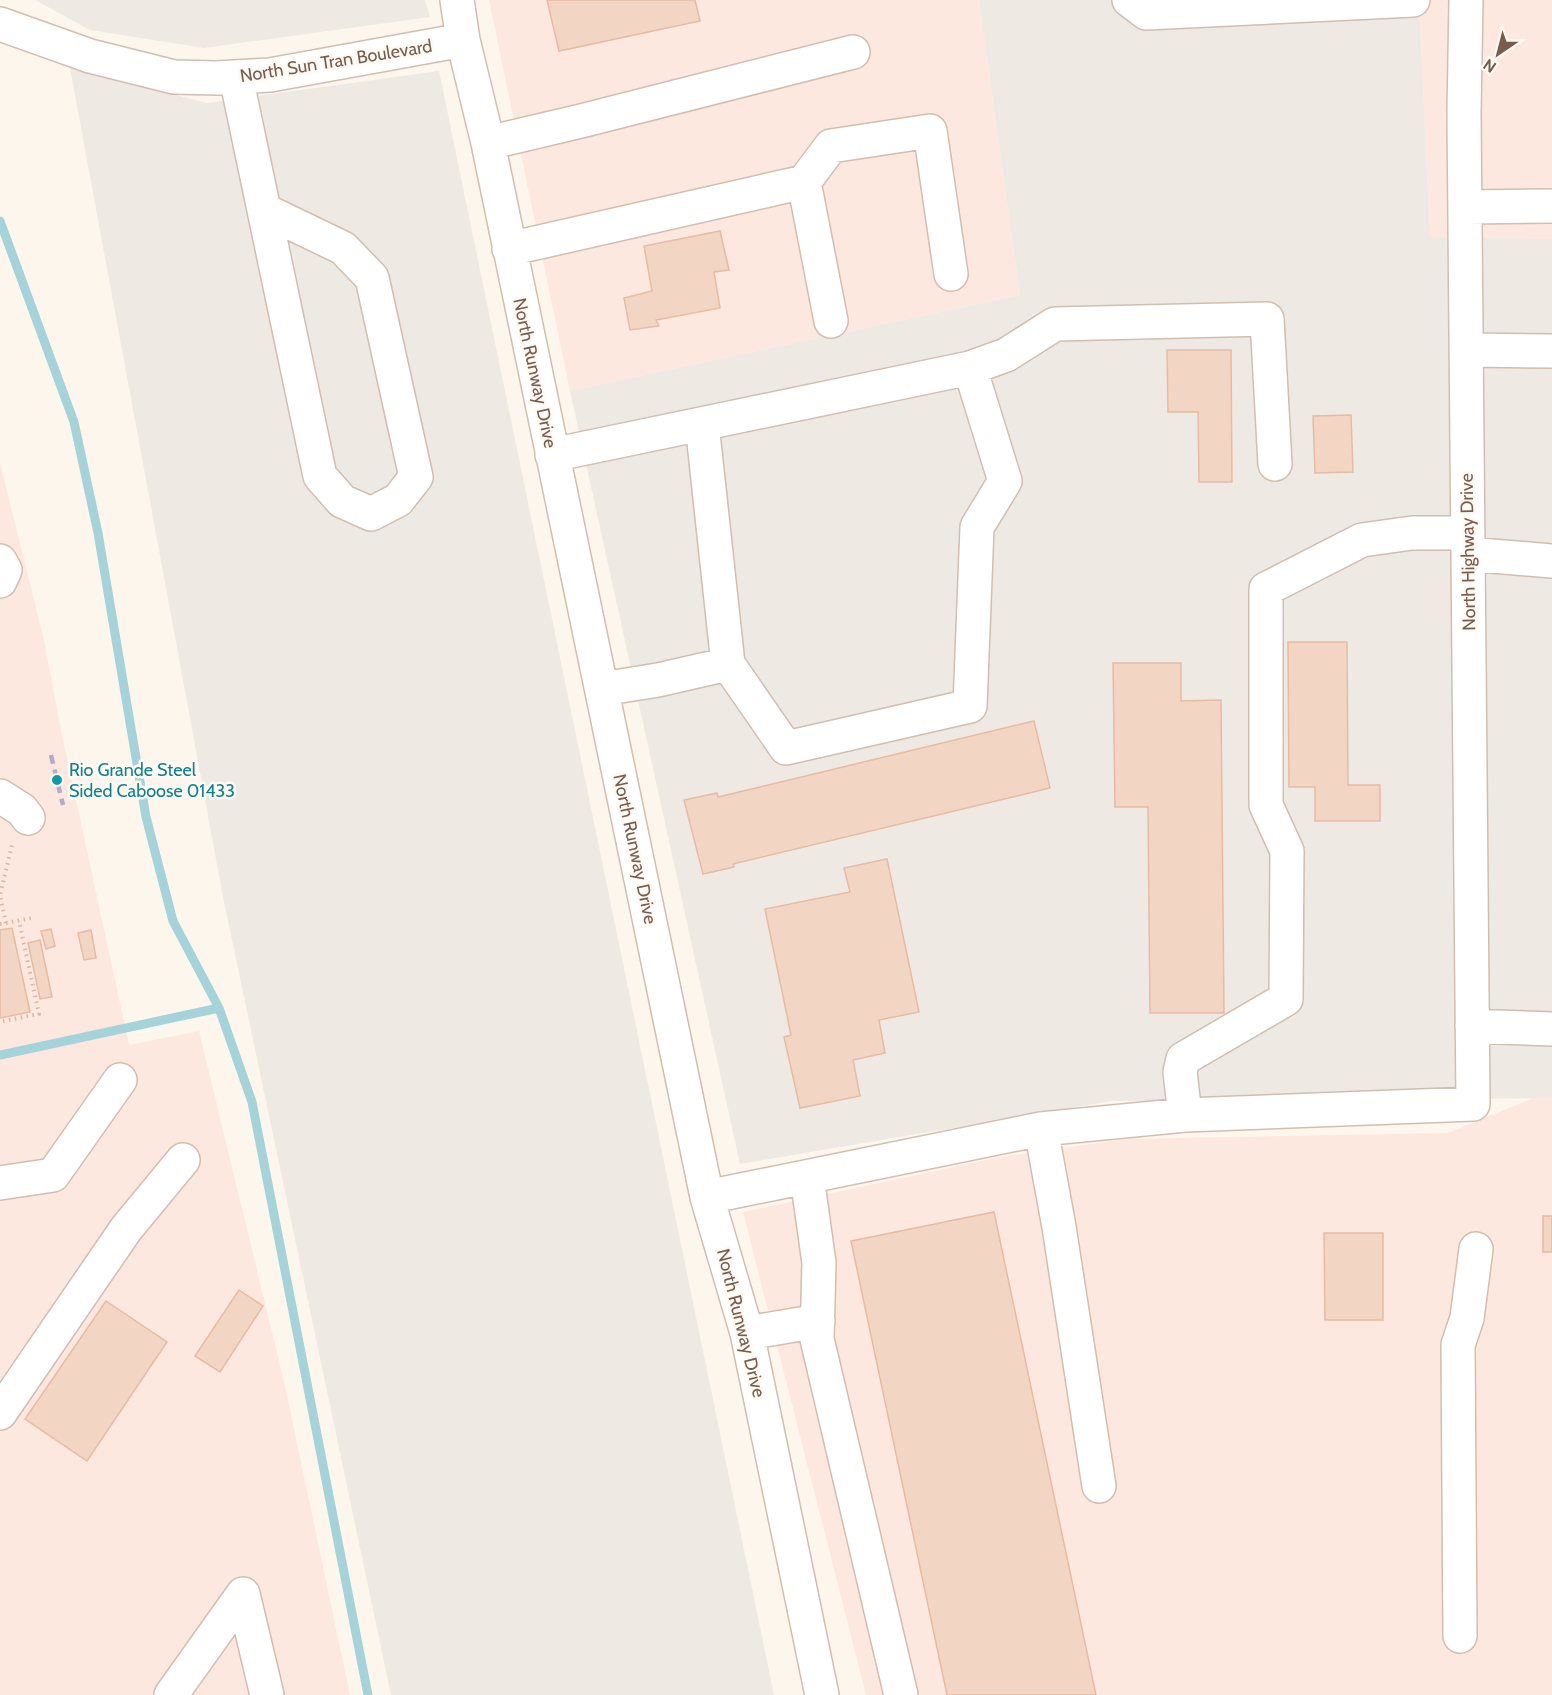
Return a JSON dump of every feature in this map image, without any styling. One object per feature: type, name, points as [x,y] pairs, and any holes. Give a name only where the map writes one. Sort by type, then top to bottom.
[{"type":"street","name":"North Runway Drive","points":[[457,0],[707,1197],[747,1333],[822,1695]]},
{"type":"street","points":[[1129,0],[1146,13],[1321,2],[1413,0]]},
{"type":"street","name":"North Highway Drive","points":[[1185,1115],[1473,1104],[1464,113],[1466,0]]},
{"type":"street","name":"North Sun Tran Boulevard","points":[[0,24],[90,56],[174,77],[270,75],[464,40]]},
{"type":"street","points":[[488,143],[853,52]]},
{"type":"street","points":[[236,77],[264,210],[320,476],[342,501],[371,514],[398,500],[416,477],[372,278],[343,248],[264,210]]},
{"type":"street","points":[[509,249],[804,182],[831,146],[930,131],[951,274]]},
{"type":"street","points":[[804,182],[831,321]]},
{"type":"street","points":[[1466,207],[1552,206]]},
{"type":"street","points":[[552,455],[970,368],[1006,355],[1054,324],[1268,319],[1275,464]]},
{"type":"street","points":[[1466,350],[1552,351]]},
{"type":"street","points":[[712,422],[728,664],[786,748],[970,706],[977,527],[1005,481],[970,368]]},
{"type":"street","points":[[707,1197],[1041,1129],[1185,1115],[1180,1072],[1183,1059],[1286,999],[1287,851],[1266,805],[1266,589],[1362,540],[1412,533],[1552,561]]},
{"type":"street","points":[[602,689],[658,680],[728,664]]},
{"type":"street","points":[[0,796],[22,810],[28,818]]},
{"type":"street","points":[[1472,1026],[1552,1029]]},
{"type":"street","points":[[0,1183],[53,1175],[120,1080]]},
{"type":"street","points":[[1041,1129],[1059,1227],[1099,1486]]},
{"type":"street","points":[[0,1413],[126,1229],[183,1160]]},
{"type":"street","points":[[807,1177],[819,1263],[817,1339],[901,1695]]},
{"type":"street","points":[[1460,1636],[1458,1345],[1467,1318],[1476,1249]]},
{"type":"street","points":[[747,1333],[818,1322]]},
{"type":"street","points":[[171,1695],[243,1594],[267,1695]]},
{"type":"path","points":[[6,923],[0,895],[12,846],[10,833],[28,818]]},
{"type":"path","points":[[0,924],[33,918]]},
{"type":"path","points":[[3,1022],[39,1014],[19,921]]},
{"type":"shaded area","points":[[35,0],[425,0],[430,17],[204,48],[90,30]]},
{"type":"shaded area","points":[[489,0],[979,0],[1020,295],[570,391]]},
{"type":"shaded area","points":[[979,0],[1419,0],[1430,237],[1552,239],[1552,1098],[1112,1101],[740,1164],[570,391],[1020,295]]},
{"type":"shaded area","points":[[1419,0],[1552,0],[1552,239],[1430,238]]},
{"type":"shaded area","points":[[70,68],[207,103],[439,71],[774,1695],[391,1695],[223,897]]},
{"type":"shaded area","points":[[0,462],[44,640],[62,735],[129,1045],[199,1031],[285,1386],[350,1695],[0,1695]]},
{"type":"shaded area","points":[[1533,1098],[1552,1098],[1552,1695],[866,1695],[743,1212],[1000,1157],[1126,1139],[1448,1133]]},
{"type":"building","points":[[547,0],[695,0],[700,21],[559,51]]},
{"type":"building","points":[[720,231],[729,270],[714,272],[720,308],[656,320],[659,326],[630,330],[624,298],[652,291],[644,246]]},
{"type":"building","points":[[1167,350],[1231,350],[1232,482],[1199,482],[1198,412],[1168,412]]},
{"type":"building","points":[[1351,415],[1353,472],[1315,473],[1313,416]]},
{"type":"building","points":[[1288,642],[1347,642],[1348,785],[1380,785],[1380,821],[1315,821],[1315,787],[1289,787]]},
{"type":"building","points":[[1113,663],[1181,663],[1181,701],[1221,700],[1224,1013],[1150,1013],[1148,807],[1115,807]]},
{"type":"building","points":[[1034,721],[1050,788],[733,864],[734,867],[703,874],[684,800],[717,793],[718,797]]},
{"type":"building","points":[[887,859],[919,1012],[879,1020],[885,1053],[853,1060],[860,1096],[800,1108],[784,1037],[791,1035],[765,909],[850,892],[844,868]]},
{"type":"building","points":[[12,928],[30,1012],[0,1018],[0,930]]},
{"type":"building","points":[[51,929],[55,946],[46,949],[41,931]]},
{"type":"building","points":[[91,930],[96,958],[84,960],[78,933]]},
{"type":"building","points":[[40,940],[52,997],[40,999],[28,943]]},
{"type":"building","points":[[994,1212],[1096,1695],[947,1695],[851,1241]]},
{"type":"building","points":[[1543,1216],[1552,1216],[1552,1252],[1543,1252]]},
{"type":"building","points":[[1324,1233],[1383,1233],[1383,1320],[1325,1320]]},
{"type":"building","points":[[239,1290],[263,1306],[220,1372],[195,1356]]},
{"type":"building","points":[[106,1301],[167,1342],[87,1461],[25,1419]]},
{"type":"waterway","points":[[0,221],[74,422],[98,533],[146,817],[173,921],[219,1008],[252,1102],[368,1695]]},
{"type":"waterway","points":[[0,1055],[219,1008]]},
{"type":"railway","points":[[51,755],[63,805]]},
{"type":"place","name":"Rio Grande Steel Sided Caboose 01433","points":[[57,780]]}]
